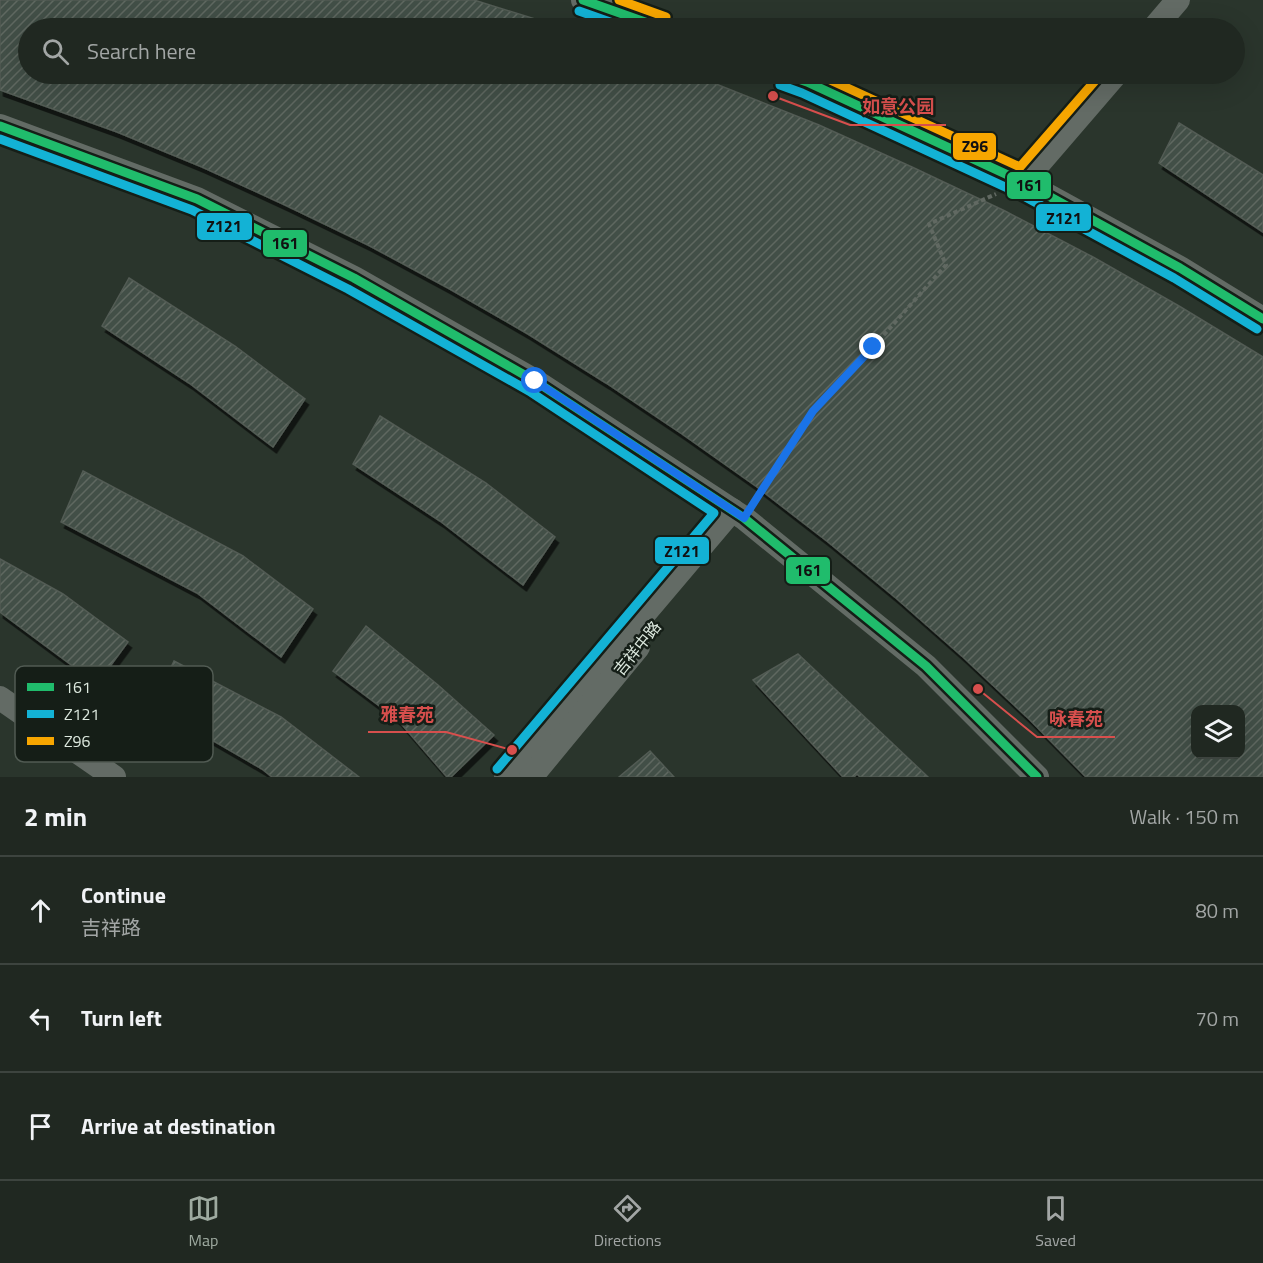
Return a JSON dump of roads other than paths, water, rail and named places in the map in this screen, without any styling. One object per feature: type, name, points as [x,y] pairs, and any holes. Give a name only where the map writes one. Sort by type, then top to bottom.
[{"type":"street","points":[[583,0],[634,18]]},
{"type":"street","points":[[1163,18],[1178,0]]},
{"type":"street","points":[[811,84],[1023,182],[1180,268],[1263,319]]},
{"type":"street","points":[[1023,182],[1107,84]]},
{"type":"street","points":[[0,126],[197,199],[354,278],[535,381],[738,514],[926,666],[1037,777]]},
{"type":"street","name":"吉祥中路","points":[[506,777],[738,514]]},
{"type":"street","name":"吉祥中路","points":[[531,777],[738,514]]},
{"type":"street","points":[[0,698],[15,708]]},
{"type":"street","points":[[92,762],[114,777]]},
{"type":"place","name":"如意公园","points":[[773,96]]},
{"type":"place","name":"咏春苑","points":[[978,689]]},
{"type":"place","name":"雅春苑","points":[[512,750]]}]
